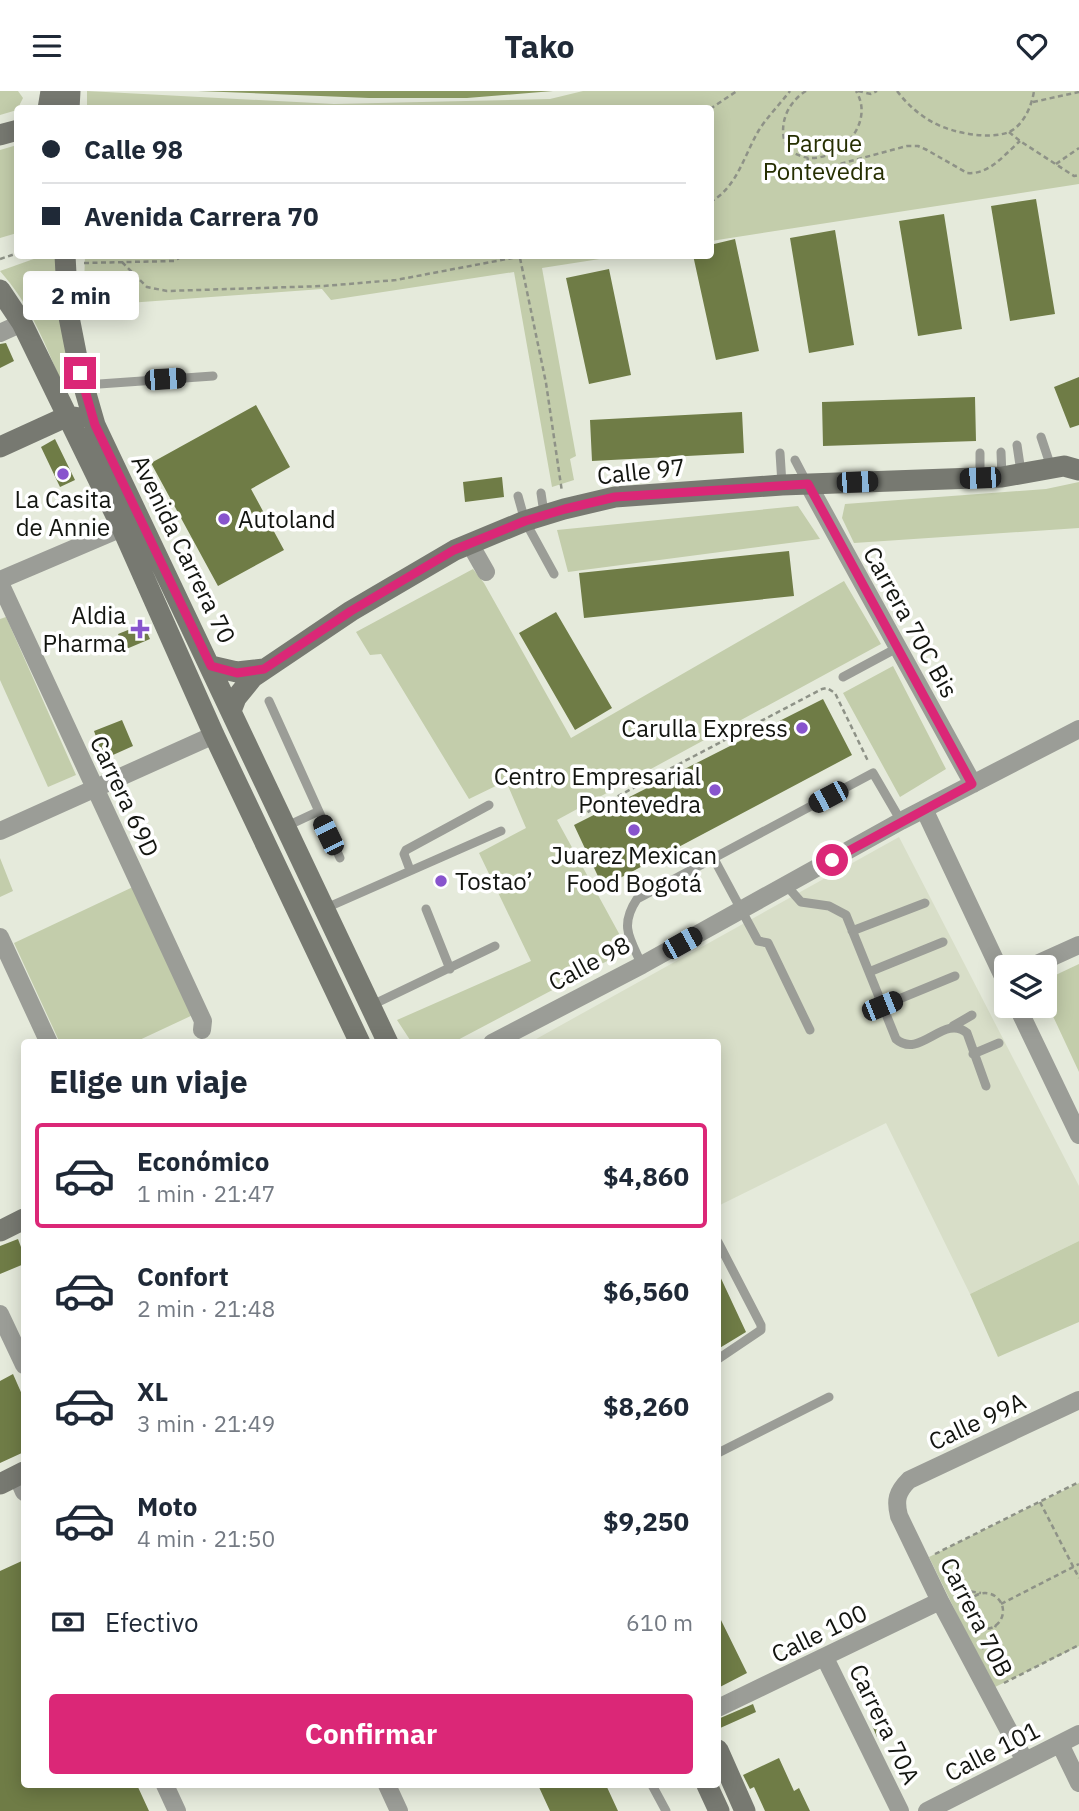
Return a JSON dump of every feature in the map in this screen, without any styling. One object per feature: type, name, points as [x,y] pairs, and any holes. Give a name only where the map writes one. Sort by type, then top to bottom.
[{"type":"street","name":"Avenida Carrera 70","points":[[71,259],[68,312],[95,425],[386,1039]]},
{"type":"street","name":"Avenida Carrera 70","points":[[0,290],[22,323],[122,528],[214,735],[358,1039]]},
{"type":"street","points":[[0,333],[22,323]]},
{"type":"street","points":[[0,447],[68,416],[87,419],[95,425]]},
{"type":"street","name":"Calle 97","points":[[231,711],[244,687],[264,669],[351,611],[454,550],[545,515],[615,497],[782,485],[980,478],[1069,464]]},
{"type":"street","name":"Carrera 70C Bis","points":[[808,484],[972,784]]},
{"type":"street","points":[[0,582],[122,528]]},
{"type":"street","points":[[470,544],[486,572]]},
{"type":"street","name":"Carrera 69D","points":[[0,582],[203,1021],[202,1030]]},
{"type":"street","points":[[211,666],[237,673],[264,669]]},
{"type":"street","name":"Calle 98","points":[[500,1039],[642,965],[901,821],[1079,729]]},
{"type":"street","points":[[0,831],[214,735]]},
{"type":"street","points":[[924,809],[994,955]]},
{"type":"street","points":[[0,929],[1,919]]},
{"type":"street","points":[[0,937],[47,1039]]},
{"type":"street","points":[[1057,955],[1079,945]]},
{"type":"street","points":[[1023,1018],[1078,1131]]},
{"type":"street","points":[[0,1231],[21,1220]]},
{"type":"street","points":[[0,1314],[21,1359]]},
{"type":"street","name":"Calle 99A","points":[[898,1491],[909,1481],[1079,1400]]},
{"type":"street","name":"Carrera 70B","points":[[898,1491],[896,1505],[899,1516],[945,1598],[987,1692],[1025,1762]]},
{"type":"street","name":"Calle 100","points":[[721,1707],[945,1598]]},
{"type":"street","name":"Carrera 70A","points":[[825,1658],[900,1811]]},
{"type":"street","name":"Calle 101","points":[[927,1811],[1079,1734]]},
{"type":"street","points":[[1060,1744],[1079,1783]]},
{"type":"street","points":[[721,1757],[745,1811]]},
{"type":"street","points":[[166,1788],[177,1811]]},
{"type":"street","points":[[388,1788],[399,1811]]},
{"type":"street","points":[[708,1788],[719,1811]]},
{"type":"lane","points":[[68,312],[114,306]]},
{"type":"lane","points":[[84,385],[213,376]]},
{"type":"lane","points":[[1041,437],[1069,464]]},
{"type":"lane","points":[[1012,475],[1017,445]]},
{"type":"lane","points":[[1001,452],[1012,475]]},
{"type":"lane","points":[[780,453],[782,485]]},
{"type":"lane","points":[[980,478],[981,453]]},
{"type":"lane","points":[[795,460],[808,484]]},
{"type":"lane","points":[[541,493],[554,574]]},
{"type":"lane","points":[[519,496],[545,515]]},
{"type":"lane","points":[[843,677],[897,647]]},
{"type":"lane","points":[[269,701],[340,858]]},
{"type":"lane","points":[[642,965],[627,933],[626,921],[637,899],[873,773],[901,821]]},
{"type":"lane","points":[[410,870],[404,854],[406,850],[489,805]]},
{"type":"lane","points":[[285,827],[317,812]]},
{"type":"lane","points":[[324,908],[501,831]]},
{"type":"lane","points":[[714,859],[758,941],[768,943],[810,1030]]},
{"type":"lane","points":[[786,885],[802,902],[838,908],[846,915],[896,1039],[902,1045],[912,1046],[972,1015]]},
{"type":"lane","points":[[852,931],[925,903]]},
{"type":"lane","points":[[426,909],[450,969]]},
{"type":"lane","points":[[869,972],[943,942]]},
{"type":"lane","points":[[369,1007],[495,946]]},
{"type":"lane","points":[[882,1006],[955,976]]},
{"type":"lane","points":[[952,1027],[961,1028],[967,1033],[986,1086]]},
{"type":"lane","points":[[973,1054],[999,1043]]},
{"type":"lane","points":[[721,1248],[761,1325],[761,1330],[721,1357]]},
{"type":"lane","points":[[721,1451],[829,1397]]},
{"type":"lane","points":[[654,1788],[666,1811]]},
{"type":"path","points":[[714,106],[737,91]]},
{"type":"path","points":[[714,200],[721,197],[742,166],[759,131],[790,91]]},
{"type":"path","points":[[806,91],[793,102],[782,127],[783,141],[788,151],[808,158],[834,152],[846,145],[855,132],[862,108],[857,91],[871,94],[877,91]]},
{"type":"path","points":[[897,91],[918,113],[935,124],[986,135],[1009,132],[1022,120],[1033,102],[1034,91]]},
{"type":"path","points":[[1033,102],[1079,92]]},
{"type":"path","points":[[1009,132],[1054,165],[1074,176],[1079,175]]},
{"type":"path","points":[[808,158],[806,173],[907,146],[918,146],[967,173],[976,174],[990,167],[1020,141]]},
{"type":"path","points":[[1054,165],[1079,148]]},
{"type":"path","points":[[71,259],[121,262],[177,259]]},
{"type":"path","points":[[121,262],[147,287],[167,291],[324,286],[396,280],[513,259]]},
{"type":"path","points":[[520,259],[546,383],[545,515]]},
{"type":"path","points":[[580,816],[827,688],[835,693],[873,773]]},
{"type":"path","points":[[932,1555],[1079,1482]]},
{"type":"path","points":[[1040,1502],[1079,1578]]},
{"type":"path","points":[[1001,1604],[1079,1564]]},
{"type":"path","points":[[945,1598],[960,1591],[981,1593],[993,1595],[1001,1604],[1002,1615],[987,1645],[979,1651]]},
{"type":"path","points":[[981,1593],[971,1599],[968,1605],[969,1618],[978,1627],[996,1625]]},
{"type":"path","points":[[987,1692],[1079,1645]]},
{"type":"shaded area","points":[[198,91],[553,91],[467,98],[369,98]]},
{"type":"shaded area","points":[[899,837],[1079,1186],[1079,1241],[970,1294],[886,1123],[721,1205],[721,1039],[536,1039]]},
{"type":"green space","points":[[0,91],[18,91],[23,98],[20,105],[14,105],[14,111],[0,115]]},
{"type":"green space","name":"Parque Pontevedra","points":[[87,91],[334,104],[550,99],[583,91],[1079,91],[1079,184],[714,241],[714,105],[87,105]]},
{"type":"green space","points":[[14,146],[14,234],[0,238],[0,150]]},
{"type":"green space","points":[[34,259],[55,259],[61,322],[72,373],[60,379],[28,310],[0,271]]},
{"type":"green space","points":[[85,259],[600,259],[542,268],[576,456],[570,459],[574,480],[552,487],[514,272],[331,300],[322,289],[114,304],[84,285]]},
{"type":"green space","points":[[1079,482],[1079,528],[854,543],[842,518],[845,504],[1046,489]]},
{"type":"green space","points":[[798,506],[820,539],[568,572],[557,530]]},
{"type":"green space","points":[[473,569],[484,583],[571,738],[844,581],[881,644],[557,820],[628,950],[460,1039],[409,1039],[397,1020],[531,961],[479,853],[526,828],[506,781],[469,799],[381,654],[370,655],[356,632]]},
{"type":"green space","points":[[6,617],[76,775],[48,787],[0,680],[0,619]]},
{"type":"green space","points":[[893,666],[946,769],[900,797],[843,693]]},
{"type":"green space","points":[[0,858],[13,891],[0,897]]},
{"type":"green space","points":[[135,886],[195,1014],[142,1039],[58,1039],[14,943]]},
{"type":"green space","points":[[1079,964],[1079,1072],[1054,1018],[1057,1018],[1057,974]]},
{"type":"green space","points":[[1079,1241],[1079,1322],[998,1357],[970,1294]]},
{"type":"green space","points":[[1079,1483],[1079,1646],[993,1688],[929,1557]]},
{"type":"building","points":[[1036,199],[1055,314],[1010,321],[991,206]]},
{"type":"building","points":[[944,214],[962,329],[918,336],[899,221]]},
{"type":"building","points":[[835,230],[854,345],[809,353],[790,238]]},
{"type":"building","points":[[735,239],[759,351],[716,360],[694,259],[714,259],[714,244]]},
{"type":"building","points":[[609,269],[631,375],[589,384],[566,278]]},
{"type":"building","points":[[6,343],[14,361],[0,368],[0,344]]},
{"type":"building","points":[[1079,377],[1079,425],[1070,428],[1054,387]]},
{"type":"building","points":[[975,397],[976,441],[823,446],[822,402]]},
{"type":"building","name":"Autoland","points":[[256,405],[290,467],[251,489],[284,550],[218,586],[151,463]]},
{"type":"building","points":[[742,412],[744,453],[592,461],[590,420]]},
{"type":"building","points":[[55,439],[75,480],[60,487],[41,447]]},
{"type":"building","points":[[502,477],[504,497],[465,502],[463,482]]},
{"type":"building","points":[[789,551],[794,596],[584,618],[579,573]]},
{"type":"building","points":[[556,612],[612,708],[575,730],[519,633]]},
{"type":"building","points":[[143,624],[150,639],[124,650],[118,634]]},
{"type":"building","name":"Centro Empresarial Pontevedra","points":[[823,699],[852,755],[603,887],[574,825]]},
{"type":"building","points":[[122,720],[133,746],[104,759],[94,731]]},
{"type":"building","points":[[18,1239],[21,1265],[0,1274],[0,1246]]},
{"type":"building","points":[[721,1278],[746,1332],[721,1347]]},
{"type":"building","points":[[13,1374],[21,1392],[21,1453],[0,1463],[0,1381]]},
{"type":"building","points":[[21,1561],[21,1788],[138,1788],[149,1811],[0,1811],[0,1571]]},
{"type":"building","points":[[721,1620],[747,1673],[721,1686]]},
{"type":"building","points":[[753,1704],[756,1712],[721,1728],[721,1718]]},
{"type":"building","points":[[887,1716],[892,1729],[877,1737],[871,1723]]},
{"type":"building","points":[[779,1758],[794,1791],[799,1788],[810,1811],[765,1811],[754,1787],[750,1789],[743,1775]]},
{"type":"building","points":[[539,1788],[607,1788],[618,1811],[550,1811]]},
{"type":"place","name":"La Casita de Annie","points":[[63,474]]},
{"type":"place","name":"Autoland","points":[[224,519]]},
{"type":"place","name":"Aldia Pharma","points":[[140,629]]},
{"type":"place","name":"Carulla Express","points":[[802,728]]},
{"type":"place","name":"Centro Empresarial Pontevedra","points":[[715,790]]},
{"type":"place","name":"Juarez Mexican Food Bogotá","points":[[634,830]]},
{"type":"place","name":"Tostao’","points":[[441,881]]},
{"type":"route","points":[[80,373],[95,425],[211,666],[237,673],[264,669],[351,611],[454,550],[525,521],[615,497],[808,484],[972,784],[832,860]]}]
